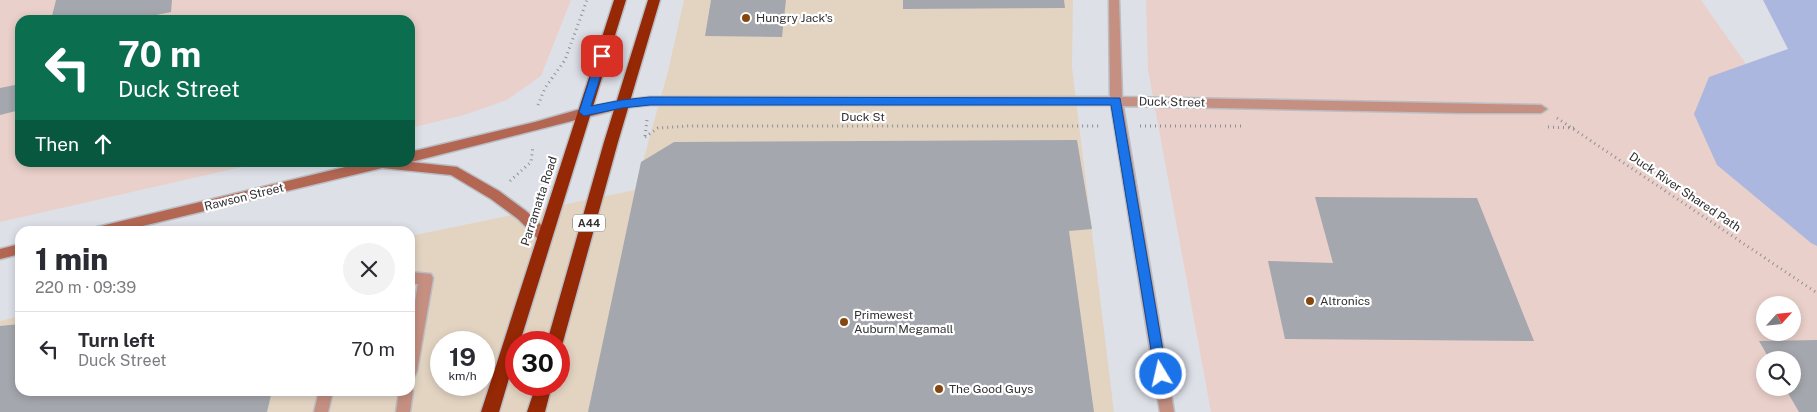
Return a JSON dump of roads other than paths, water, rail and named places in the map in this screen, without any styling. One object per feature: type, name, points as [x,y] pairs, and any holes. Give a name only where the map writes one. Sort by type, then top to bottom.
[{"type":"highway","name":"Parramatta Road","points":[[490,412],[620,0]]},
{"type":"highway","name":"A44","points":[[558,331],[622,104],[654,0]]},
{"type":"highway","points":[[536,412],[541,396]]},
{"type":"main road","points":[[415,156],[535,128],[584,112],[622,104]]},
{"type":"main road","name":"Rawson Street","points":[[415,166],[453,170],[495,195],[522,215],[544,236]]},
{"type":"main road","name":"Rawson Street","points":[[122,226],[369,167]]},
{"type":"main road","points":[[0,254],[15,250]]},
{"type":"street","points":[[1114,0],[1116,101],[1167,412]]},
{"type":"street","name":"Duck Street","points":[[622,104],[650,101],[1116,101],[1461,109],[1542,109]]},
{"type":"street","points":[[415,278],[426,278],[415,342]]},
{"type":"street","points":[[320,412],[325,396]]},
{"type":"street","points":[[403,412],[405,396]]},
{"type":"place","name":"Hungry Jack's","points":[[746,18]]},
{"type":"place","name":"Altronics","points":[[1310,301]]},
{"type":"place","name":"Primewest Auburn Megamall","points":[[844,322]]},
{"type":"place","name":"The Good Guys","points":[[939,389]]}]
